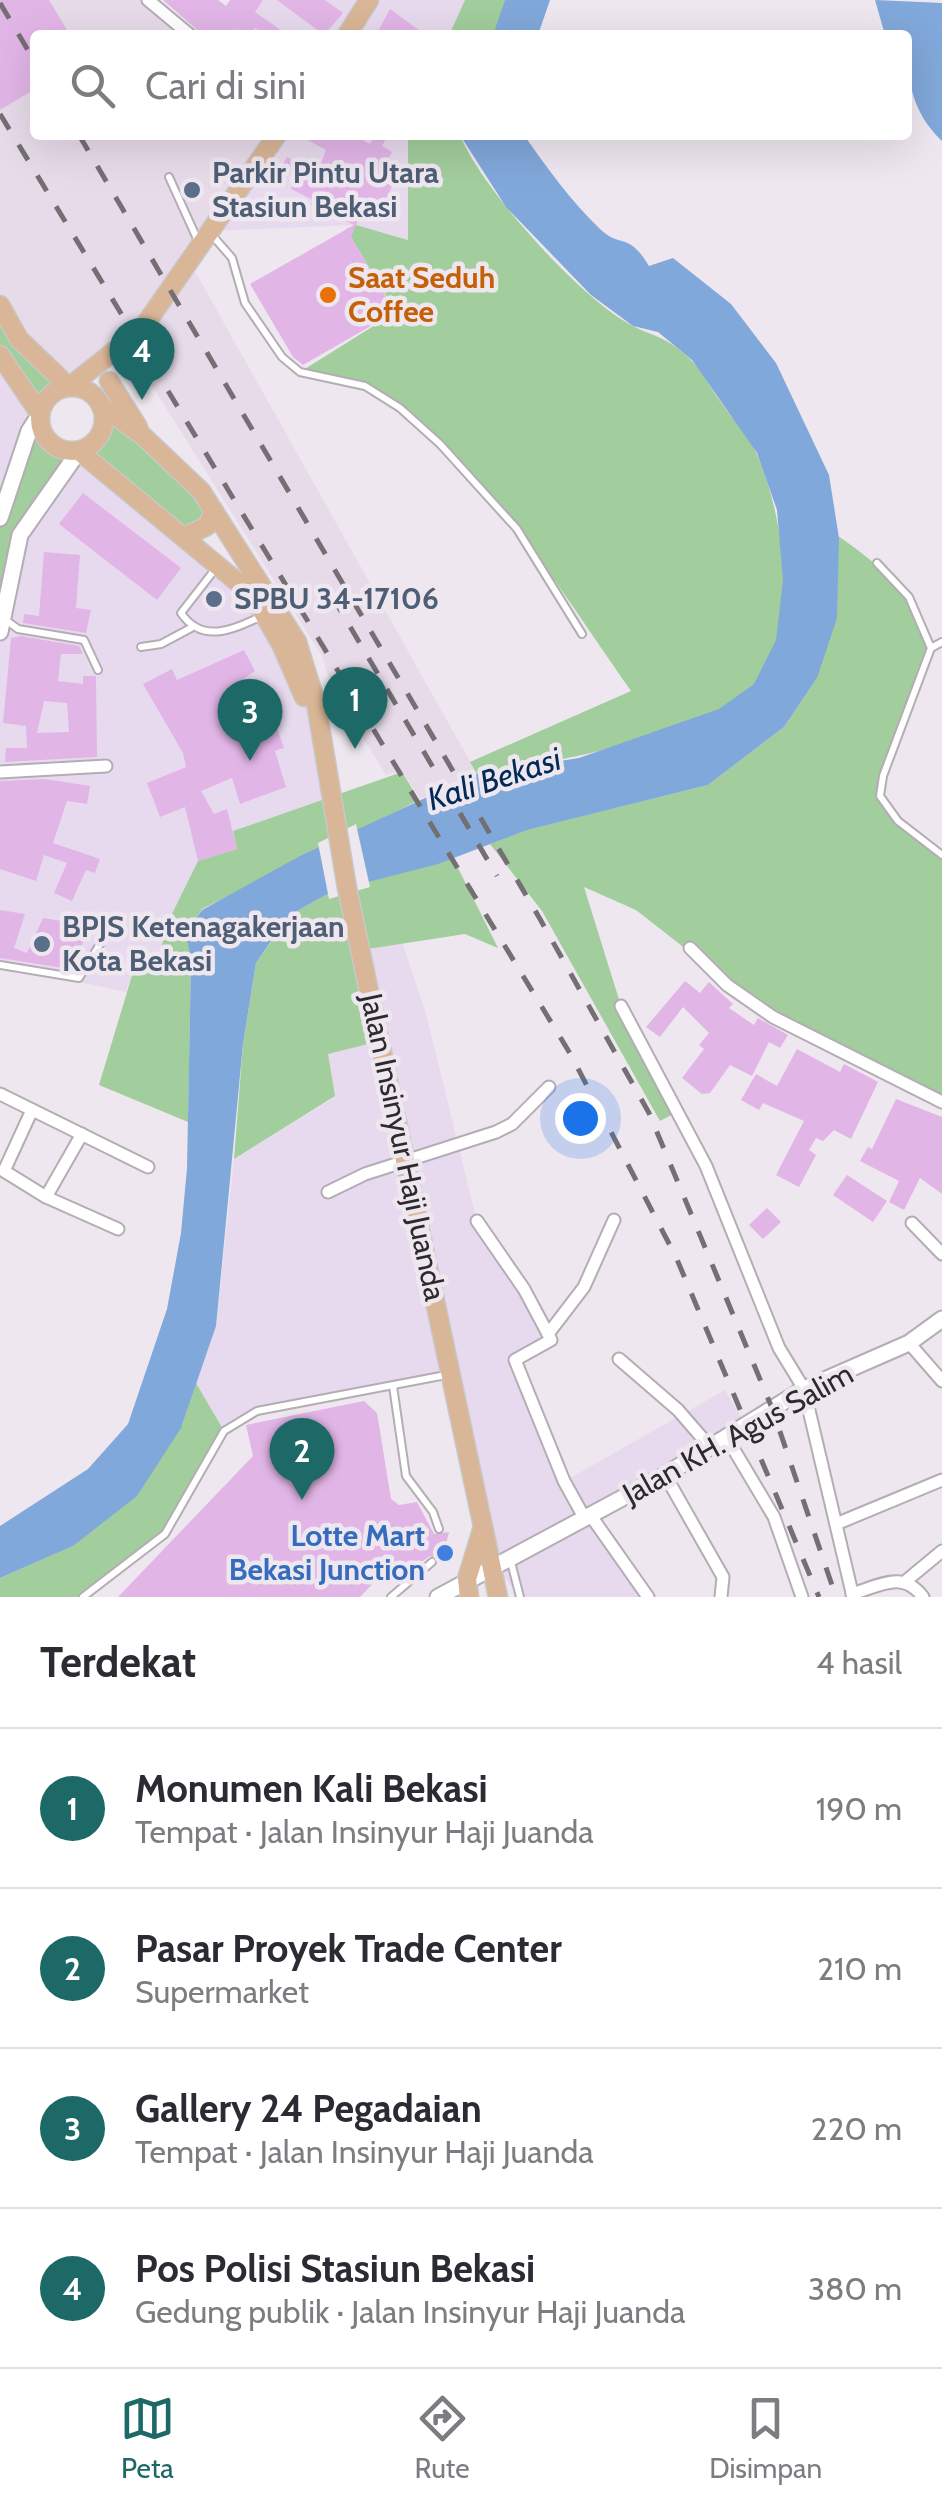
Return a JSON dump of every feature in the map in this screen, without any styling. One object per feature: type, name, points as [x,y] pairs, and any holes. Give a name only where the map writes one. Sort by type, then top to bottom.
[{"type":"main road","points":[[350,30],[369,0]]},
{"type":"main road","points":[[127,346],[100,404],[102,430],[94,442],[80,451],[51,444],[41,430],[40,414],[48,397],[70,387],[127,346],[148,323],[267,140]]},
{"type":"main road","points":[[0,304],[19,339],[70,387],[85,390],[100,404]]},
{"type":"main road","points":[[0,355],[40,414]]},
{"type":"main road","points":[[110,381],[142,435]]},
{"type":"main road","name":"Jalan Insinyur Haji Juanda","points":[[100,404],[184,472],[214,510],[297,642],[316,703],[324,764],[365,973],[482,1530],[502,1560],[498,1597]]},
{"type":"main road","name":"Jalan Insinyur Haji Juanda","points":[[80,451],[253,595],[307,703],[324,764]]},
{"type":"main road","points":[[184,537],[207,526],[214,510]]},
{"type":"main road","name":"Jalan Insinyur Haji Juanda","points":[[468,1588],[482,1530]]},
{"type":"street","points":[[148,0],[184,30]]},
{"type":"street","points":[[32,516],[21,520],[3,510],[29,431],[40,414]]},
{"type":"street","points":[[1,622],[15,549],[32,516],[80,451]]},
{"type":"street","points":[[0,772],[106,766]]},
{"type":"street","points":[[690,948],[727,985],[772,1017],[942,1102]]},
{"type":"street","points":[[620,1006],[706,1166],[779,1348],[804,1389],[853,1595],[907,1580],[942,1551]]},
{"type":"street","points":[[328,1192],[406,1159],[496,1132],[512,1124],[550,1087]]},
{"type":"street","points":[[0,1094],[148,1166]]},
{"type":"street","points":[[32,1110],[4,1168],[46,1197],[118,1230]]},
{"type":"street","points":[[46,1197],[82,1134]]},
{"type":"street","points":[[548,1334],[584,1287],[614,1220]]},
{"type":"street","points":[[477,1221],[524,1288],[548,1334],[550,1340],[515,1360],[564,1482],[648,1597]]},
{"type":"street","points":[[912,1223],[942,1254]]},
{"type":"street","name":"Jalan KH. Agus Salim","points":[[439,1597],[468,1588],[502,1560],[665,1475],[804,1389],[908,1343],[942,1319]]},
{"type":"street","points":[[908,1343],[942,1381]]},
{"type":"street","points":[[618,1359],[678,1410],[710,1447]]},
{"type":"street","points":[[728,1438],[774,1517],[802,1597]]},
{"type":"street","points":[[665,1475],[722,1577],[722,1597]]},
{"type":"street","points":[[836,1524],[942,1480]]},
{"type":"street","points":[[907,1580],[923,1597]]},
{"type":"lane","points":[[170,176],[204,238],[232,258],[245,303],[282,357],[300,372],[365,386],[400,408],[440,444],[518,529],[582,634]]},
{"type":"lane","points":[[877,563],[909,598],[931,648]]},
{"type":"lane","points":[[220,564],[181,614],[191,628],[210,634],[265,614]]},
{"type":"lane","points":[[1,622],[18,629],[84,640],[98,670]]},
{"type":"lane","points":[[142,647],[162,644],[191,628]]},
{"type":"lane","points":[[942,642],[931,648],[882,776],[880,796],[898,822],[942,854]]},
{"type":"lane","points":[[0,966],[79,978],[105,936]]},
{"type":"lane","points":[[84,1597],[165,1534],[231,1424],[258,1411],[452,1374]]},
{"type":"lane","points":[[394,1386],[406,1476],[432,1512],[439,1530]]},
{"type":"lane","points":[[502,1560],[520,1597]]},
{"type":"lane","points":[[391,1597],[432,1562]]},
{"type":"shaded area","points":[[0,0],[147,0],[186,30],[30,30],[30,140],[273,140],[183,250],[477,774],[420,799],[402,771],[386,775],[346,710],[339,712],[322,656],[127,346],[69,387],[0,305]]},
{"type":"shaded area","points":[[238,0],[465,0],[451,30],[217,30]]},
{"type":"shaded area","points":[[273,140],[408,140],[409,240],[356,225],[208,231]]},
{"type":"shaded area","points":[[0,355],[40,414],[0,518]]},
{"type":"shaded area","points":[[79,451],[253,595],[307,703],[330,797],[233,831],[237,849],[168,922],[158,961],[137,959],[126,992],[0,965],[0,632],[15,549]]},
{"type":"shaded area","points":[[402,942],[425,1010],[477,1221],[551,1340],[516,1360],[565,1481],[725,1390],[747,1427],[592,1516],[648,1597],[520,1597],[494,1564],[452,1374],[257,1411],[224,1431],[196,1383],[216,1326],[234,1159],[335,1097],[327,1054],[360,950]]},
{"type":"green space","points":[[465,0],[508,0],[498,30],[451,30]]},
{"type":"green space","points":[[408,140],[462,140],[488,183],[534,240],[610,311],[689,358],[746,435],[775,510],[783,603],[769,660],[755,684],[734,702],[703,719],[625,745],[477,774],[470,762],[631,691],[513,524],[443,445],[367,387],[343,378],[300,372],[396,312],[346,229],[356,225],[408,240]]},
{"type":"green space","points":[[0,305],[63,388],[46,400],[40,414],[41,428],[49,440],[60,449],[75,451],[89,446],[102,430],[101,406],[214,511],[184,537],[80,451],[31,516],[0,632],[0,518],[39,414],[0,355]]},
{"type":"green space","points":[[838,536],[895,584],[931,648],[880,791],[887,809],[942,854],[942,1102],[773,1017],[636,910],[584,887],[621,1006],[679,1111],[660,1121],[542,911],[490,844],[526,830],[708,785],[784,727],[817,678]]},
{"type":"green space","points":[[402,772],[419,800],[202,909],[187,933],[191,960],[188,1122],[99,1085],[137,959],[158,960],[168,922],[198,861],[237,849],[233,831]]},
{"type":"green space","points":[[453,858],[498,948],[465,934],[361,950],[380,1041],[328,1054],[335,1096],[234,1159],[243,1044],[256,963],[278,932],[297,911],[333,891]]},
{"type":"green space","points":[[196,1383],[224,1431],[165,1534],[83,1597],[0,1597],[0,1578],[73,1546],[182,1425]]},
{"type":"water","points":[[505,0],[550,0],[540,30],[495,30]]},
{"type":"water","points":[[875,0],[942,3],[942,141],[923,117],[912,92],[912,30],[884,30]]},
{"type":"water","name":"Kali Bekasi","points":[[463,140],[528,140],[600,229],[630,244],[649,266],[673,258],[731,304],[776,363],[829,475],[839,538],[837,618],[817,678],[784,727],[708,785],[527,830],[438,864],[333,891],[297,911],[278,931],[256,963],[243,1044],[216,1326],[181,1428],[137,1496],[73,1546],[0,1578],[0,1526],[88,1469],[128,1424],[167,1309],[181,1233],[187,1168],[191,960],[186,933],[202,910],[300,856],[477,774],[579,758],[719,709],[754,684],[776,640],[783,580],[777,510],[757,453],[692,360],[658,332],[633,326],[591,295],[506,207]]},
{"type":"pier","points":[[356,824],[370,887],[329,899],[318,843]]},
{"type":"building","points":[[0,0],[49,0],[67,30],[30,30],[30,92],[0,110]]},
{"type":"building","points":[[163,0],[218,0],[226,6],[230,0],[263,0],[255,12],[281,30],[255,28],[197,30]]},
{"type":"building","points":[[277,0],[325,0],[343,13],[328,30],[317,30]]},
{"type":"building","points":[[390,9],[419,30],[379,30]]},
{"type":"building","points":[[307,140],[362,140],[370,144],[372,140],[385,140],[382,146],[392,152],[387,162],[398,171],[378,221],[361,213],[351,237],[395,312],[303,365],[293,357],[250,284],[354,225],[311,204],[313,200],[291,189],[294,176],[280,169],[287,157],[317,173],[326,150]]},
{"type":"building","points":[[83,493],[181,568],[157,600],[59,524]]},
{"type":"building","points":[[44,552],[80,555],[76,608],[91,610],[86,633],[23,623],[24,614],[39,616]]},
{"type":"building","points":[[21,636],[79,646],[83,654],[61,654],[58,681],[83,684],[83,676],[96,676],[97,757],[5,762],[6,748],[27,748],[26,726],[3,723],[11,638]],"holes":[[[44,701],[67,703],[69,732],[37,733]]]},
{"type":"building","points":[[244,650],[255,671],[231,687],[251,727],[266,721],[270,732],[277,728],[284,748],[275,751],[286,787],[240,804],[232,778],[201,791],[214,814],[227,809],[237,849],[198,861],[185,807],[160,817],[147,783],[186,767],[183,753],[143,684],[172,669],[177,680]]},
{"type":"building","points":[[45,779],[90,786],[87,804],[67,801],[53,843],[100,859],[95,873],[86,870],[72,901],[54,893],[67,863],[44,855],[36,881],[0,869],[0,781]]},
{"type":"building","name":"BPJS Ketenagakerjaan Kota Bekasi","points":[[0,910],[25,914],[14,948],[27,953],[43,918],[87,925],[76,970],[0,958]]},
{"type":"building","points":[[685,981],[700,993],[709,982],[733,1004],[729,1008],[754,1025],[758,1018],[788,1035],[780,1048],[769,1042],[752,1076],[730,1065],[710,1093],[702,1094],[682,1078],[704,1049],[699,1045],[709,1033],[683,1007],[660,1037],[646,1027]]},
{"type":"building","points":[[797,1049],[840,1072],[844,1064],[878,1082],[851,1139],[834,1130],[823,1141],[816,1138],[809,1150],[816,1155],[799,1187],[776,1175],[804,1121],[763,1103],[759,1110],[741,1100],[756,1074],[777,1086]]},
{"type":"building","points":[[896,1099],[942,1117],[942,1194],[920,1178],[904,1210],[889,1202],[899,1181],[860,1161],[868,1147],[872,1149]]},
{"type":"building","points":[[847,1175],[887,1201],[873,1222],[833,1195]]},
{"type":"building","points":[[767,1208],[781,1222],[763,1239],[749,1225]]},
{"type":"building","points":[[364,1401],[377,1413],[391,1499],[399,1505],[417,1502],[434,1534],[449,1532],[441,1564],[430,1556],[391,1583],[382,1574],[360,1597],[118,1597],[253,1456],[246,1425]]},
{"type":"railway","points":[[0,3],[30,54]]},
{"type":"railway","points":[[0,114],[571,1055],[676,1257],[819,1597]]},
{"type":"railway","points":[[82,140],[540,919],[649,1113],[772,1408],[836,1597]]},
{"type":"railway","points":[[332,596],[497,876]]},
{"type":"place","name":"Parkir Pintu Utara Stasiun Bekasi","points":[[192,190]]},
{"type":"place","name":"Saat Seduh Coffee","points":[[328,295]]},
{"type":"place","name":"Pos Polisi Stasiun Bekasi","points":[[142,400]]},
{"type":"place","name":"SPBU 34-17106","points":[[214,599]]},
{"type":"place","name":"Monumen Kali Bekasi","points":[[355,749]]},
{"type":"place","name":"Gallery 24 Pegadaian","points":[[250,761]]},
{"type":"place","name":"BPJS Ketenagakerjaan Kota Bekasi","points":[[42,944]]},
{"type":"place","name":"Pasar Proyek Trade Center","points":[[302,1500]]},
{"type":"place","name":"Lotte Mart Bekasi Junction","points":[[445,1553]]}]
